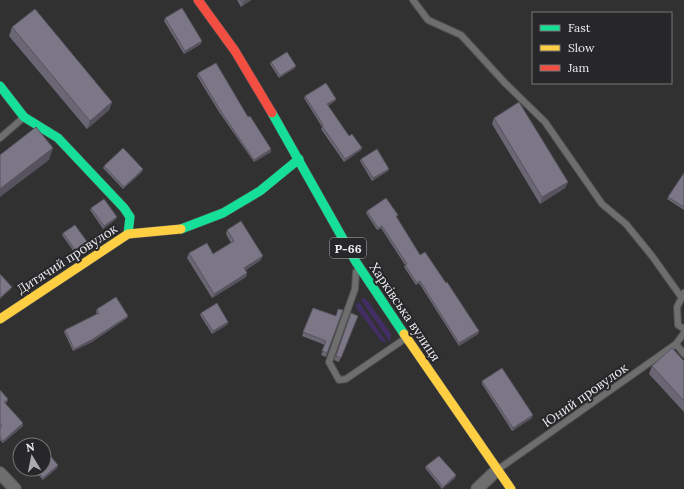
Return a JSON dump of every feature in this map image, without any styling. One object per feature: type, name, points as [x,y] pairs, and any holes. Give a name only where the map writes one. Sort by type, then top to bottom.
[{"type":"main road","name":"Харківська вулиця","points":[[198,0],[234,51],[299,159],[356,262],[406,338],[511,489]]},
{"type":"main road","points":[[0,86],[24,117],[58,138],[124,208],[130,217],[128,234]]},
{"type":"main road","name":"Дитячий провулок","points":[[0,319],[128,234],[177,231],[222,213],[260,191],[299,159]]},
{"type":"street","points":[[477,489],[497,470]]},
{"type":"street","points":[[0,473],[15,489]]},
{"type":"lane","points":[[413,0],[428,20],[461,35],[505,83],[545,122],[602,204],[626,224],[683,295],[677,307],[678,325],[684,328]]},
{"type":"lane","points":[[0,138],[24,117]]},
{"type":"lane","points":[[356,262],[355,289],[329,362],[340,380],[346,379],[406,338]]},
{"type":"lane","name":"Юний провулок","points":[[497,470],[676,344],[684,333]]},
{"type":"lane","points":[[676,344],[684,354]]},
{"type":"shaded area","points":[[363,298],[367,300],[391,334],[390,342],[361,300]]},
{"type":"shaded area","points":[[359,302],[387,343],[381,341],[357,309],[356,305]]},
{"type":"building","points":[[182,8],[202,41],[185,51],[165,18]]},
{"type":"building","points":[[35,9],[112,102],[90,121],[12,27]]},
{"type":"building","points":[[287,52],[296,66],[280,76],[271,62]]},
{"type":"building","points":[[216,63],[248,117],[250,116],[271,149],[254,160],[220,110],[198,73]]},
{"type":"building","points":[[326,83],[336,99],[327,104],[349,136],[352,134],[362,148],[345,159],[322,126],[323,125],[305,96]]},
{"type":"building","points":[[519,102],[568,182],[542,197],[494,118]]},
{"type":"building","points":[[36,127],[53,148],[0,189],[0,155]]},
{"type":"building","points":[[123,148],[143,169],[124,187],[104,166]]},
{"type":"building","points":[[377,149],[389,169],[373,178],[361,159]]},
{"type":"building","points":[[684,173],[684,207],[668,197]]},
{"type":"building","points":[[386,198],[398,215],[396,216],[420,255],[425,252],[446,283],[447,282],[479,331],[459,343],[420,281],[417,283],[405,265],[407,264],[382,226],[378,228],[367,211]]},
{"type":"building","points":[[104,199],[117,217],[104,226],[91,208]]},
{"type":"building","points":[[241,221],[263,256],[244,268],[247,273],[214,294],[189,253],[207,243],[213,254],[234,241],[227,230]]},
{"type":"building","points":[[75,225],[88,243],[84,243],[75,250],[63,233]]},
{"type":"building","points":[[0,274],[12,287],[0,298]]},
{"type":"building","points":[[116,297],[128,316],[93,339],[74,349],[65,330],[99,313],[97,309]]},
{"type":"building","points":[[217,303],[228,322],[213,331],[201,313]]},
{"type":"building","points":[[313,308],[336,316],[338,309],[343,310],[327,353],[322,351],[326,341],[303,332]]},
{"type":"building","points":[[351,313],[358,316],[341,358],[336,356]]},
{"type":"building","points":[[672,348],[684,361],[684,401],[652,366]]},
{"type":"building","points":[[502,368],[533,415],[513,428],[482,381]]},
{"type":"building","points":[[0,390],[8,399],[4,402],[23,423],[3,441],[0,437],[0,427],[2,426],[0,423]]},
{"type":"building","points":[[439,456],[456,475],[443,487],[426,466]]},
{"type":"building","points":[[52,458],[58,465],[52,470]]},
{"type":"traffic: fast","points":[[0,86],[24,117],[58,138],[124,208],[130,217],[128,234]]},
{"type":"traffic: fast","points":[[272,113],[356,262],[404,334]]},
{"type":"traffic: fast","points":[[181,229],[223,213],[260,191],[299,159]]},
{"type":"traffic: slow","points":[[0,319],[128,234],[181,229]]},
{"type":"traffic: slow","points":[[404,334],[511,489]]},
{"type":"traffic: jam","points":[[198,0],[235,51],[272,113]]}]
